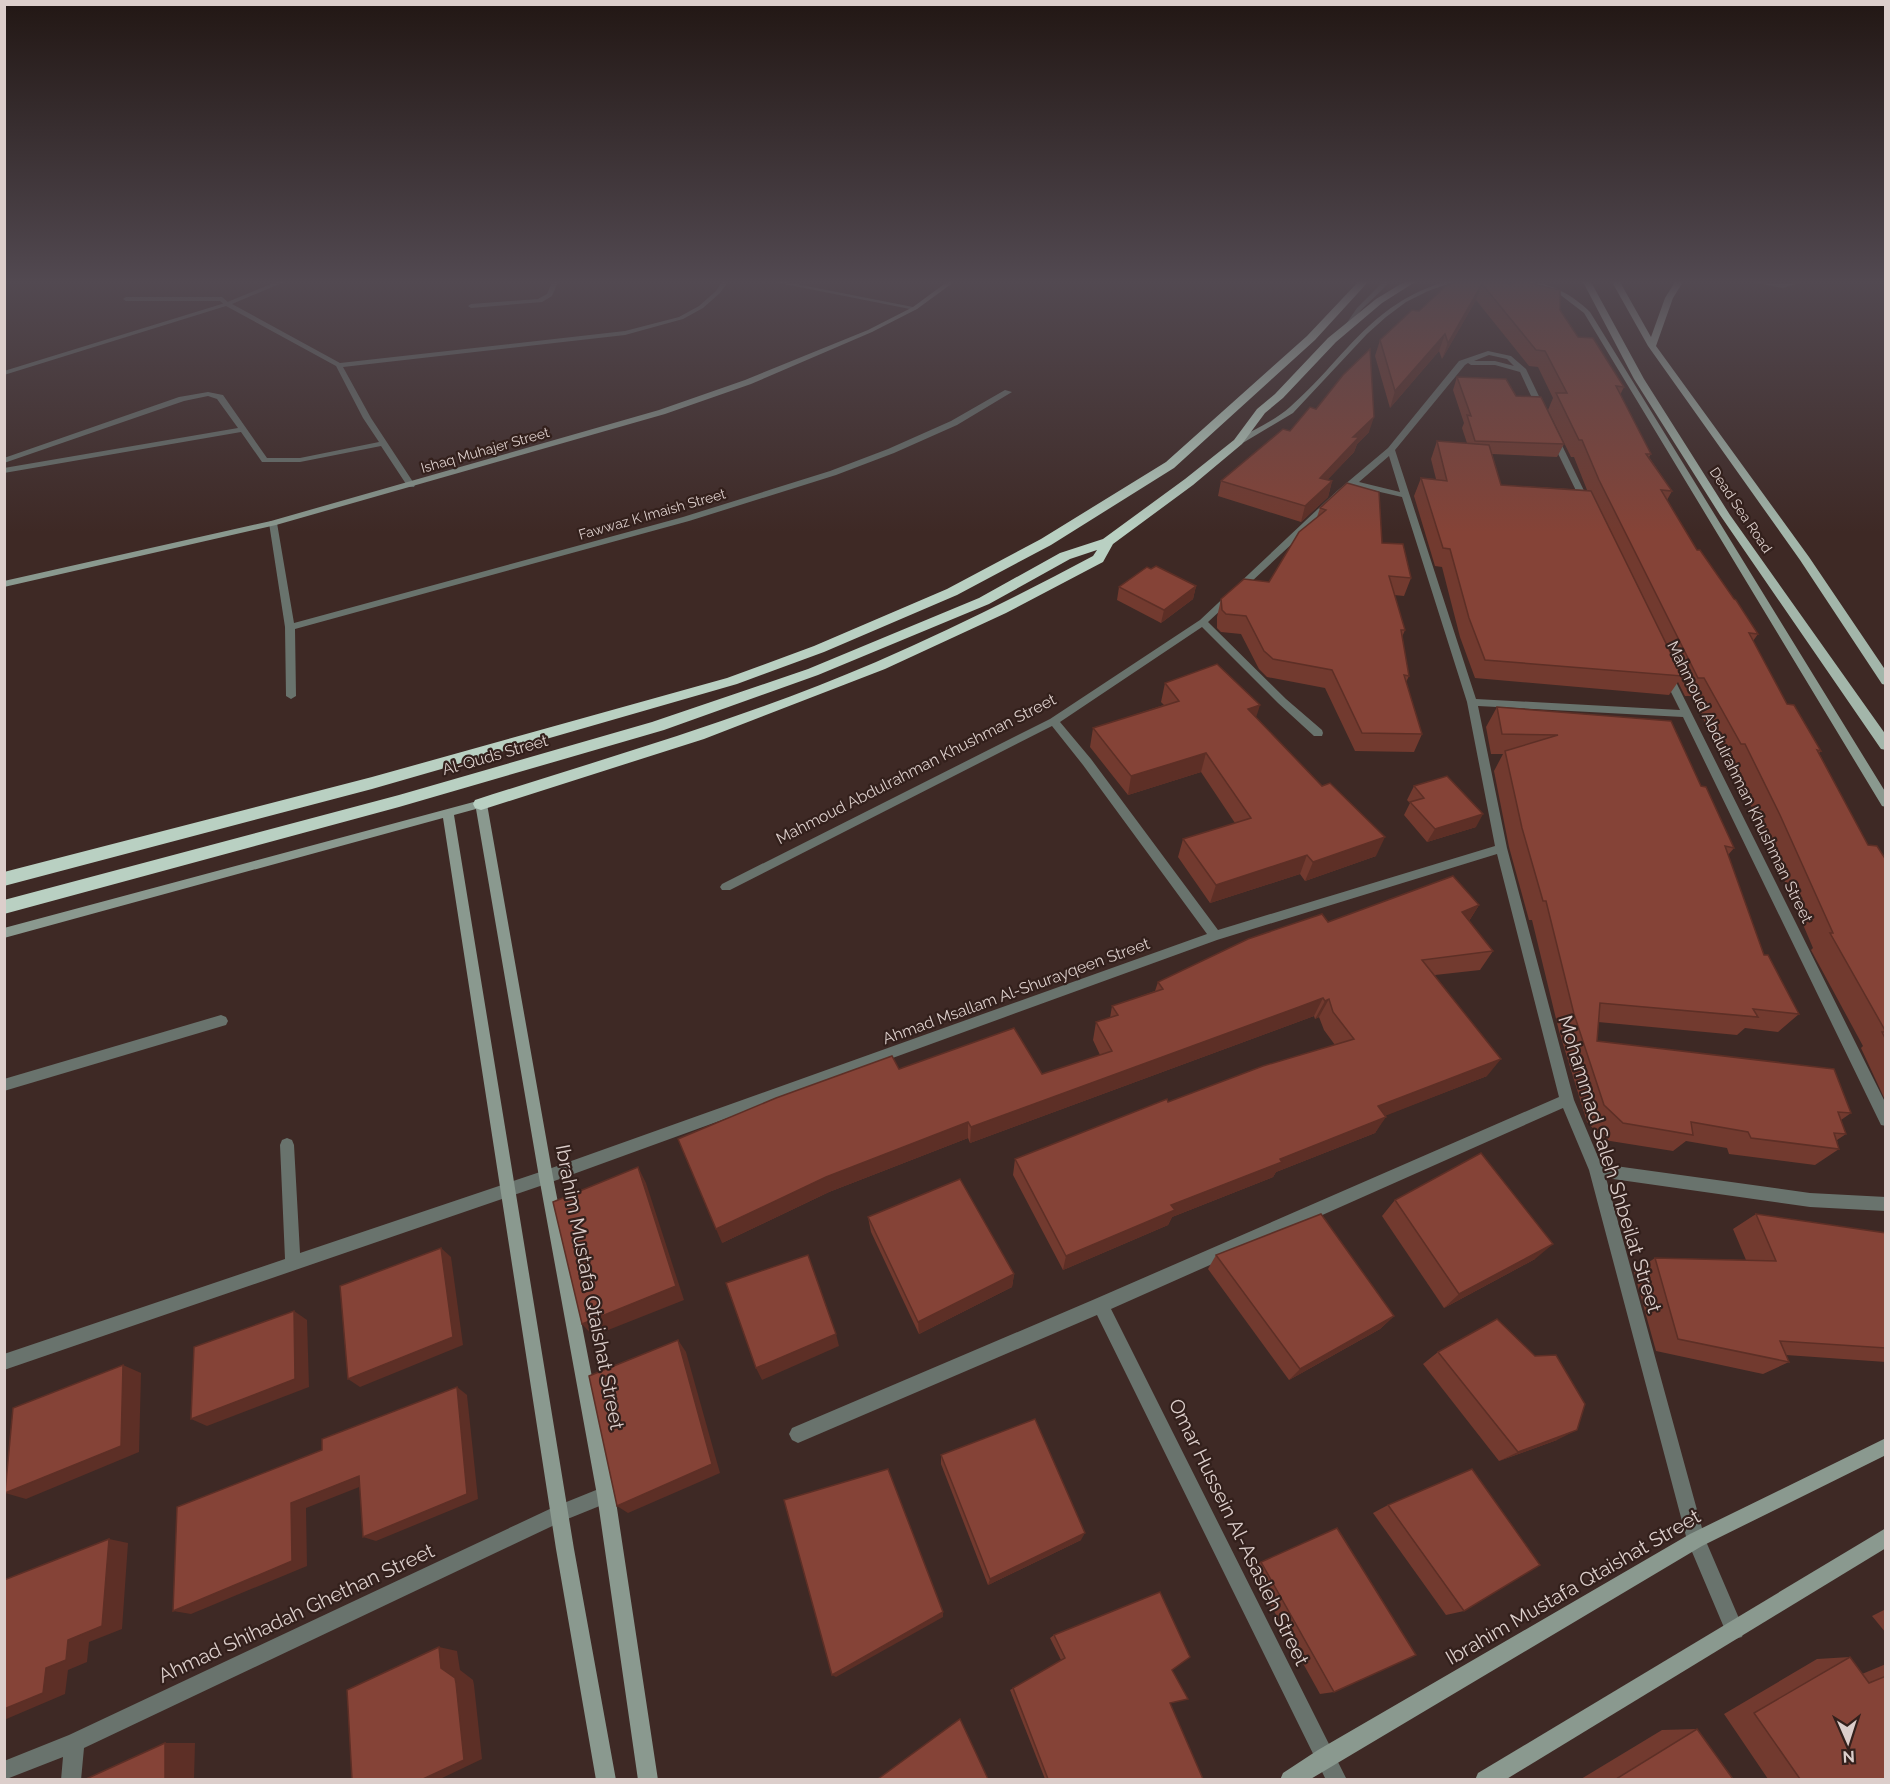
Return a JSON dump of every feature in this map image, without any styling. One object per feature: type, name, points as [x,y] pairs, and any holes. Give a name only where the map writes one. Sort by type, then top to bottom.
[{"type":"highway","name":"Al-Quds Street","points":[[4,879],[372,783],[732,681],[819,649],[952,591],[1046,542],[1170,465],[1221,422],[1282,365]]},
{"type":"highway","points":[[481,804],[698,735],[880,666],[1001,610],[1098,559],[1108,542],[1189,482],[1238,442],[1261,411],[1308,365]]},
{"type":"highway","name":"Al-Quds Street","points":[[4,907],[411,798],[669,722],[813,672],[984,601],[1065,556],[1108,542]]},
{"type":"main road","name":"Dead Sea Road","points":[[1632,365],[1725,515],[1886,746]]},
{"type":"main road","points":[[1666,365],[1805,559],[1886,681]]},
{"type":"street","points":[[4,373],[29,365]]},
{"type":"street","points":[[339,365],[383,443],[411,485]]},
{"type":"street","name":"Ishaq Muhajer Street","points":[[4,584],[273,523],[411,485],[662,412],[790,365]]},
{"type":"street","points":[[1238,442],[1294,408],[1334,365]]},
{"type":"street","name":"Mahmoud Abdulrahman Khushman Street","points":[[726,886],[1054,721],[1203,622],[1391,450],[1460,365]]},
{"type":"street","name":"Mahmoud Abdulrahman Khushman Street","points":[[1518,365],[1589,510]]},
{"type":"street","points":[[1619,365],[1886,803]]},
{"type":"street","name":"Fawwaz K Imaish Street","points":[[290,627],[686,519],[833,473],[891,451],[954,423],[1008,392]]},
{"type":"street","points":[[4,461],[182,399],[201,395],[220,397],[265,460],[273,462],[300,460],[383,443]]},
{"type":"street","points":[[4,471],[243,429]]},
{"type":"street","name":"Mohammad Saleh Shbeilat Street","points":[[1391,450],[1472,702],[1502,848],[1567,1100],[1596,1170],[1696,1540],[1735,1630]]},
{"type":"street","points":[[1353,483],[1406,496]]},
{"type":"street","points":[[273,523],[290,627],[291,696]]},
{"type":"street","points":[[1203,622],[1282,701],[1318,733]]},
{"type":"street","name":"Mahmoud Abdulrahman Khushman Street","points":[[1660,660],[1886,1119]]},
{"type":"street","points":[[1472,702],[1686,714]]},
{"type":"street","points":[[1054,721],[1087,762],[1215,936]]},
{"type":"street","points":[[4,933],[481,804]]},
{"type":"street","name":"Ibrahim Mustafa Qtaishat Street","points":[[481,804],[546,1177],[606,1495],[648,1779]]},
{"type":"street","points":[[448,813],[560,1514],[606,1779]]},
{"type":"street","name":"Ahmad Msallam Al-Shurayqeen Street","points":[[4,1362],[546,1177],[1215,936],[1502,848]]},
{"type":"street","points":[[4,1085],[221,1021]]},
{"type":"street","points":[[798,1434],[1101,1305],[1567,1100]]},
{"type":"street","points":[[287,1145],[293,1264]]},
{"type":"street","points":[[1596,1170],[1810,1200],[1886,1204]]},
{"type":"street","name":"Omar Hussein Al-Asasleh Street","points":[[1101,1305],[1337,1779]]},
{"type":"street","name":"Ibrahim Mustafa Qtaishat Street","points":[[1290,1779],[1696,1540],[1886,1446]]},
{"type":"street","name":"Ahmad Shihadah Ghethan Street","points":[[4,1771],[75,1742],[560,1514],[606,1495]]},
{"type":"street","points":[[1485,1779],[1886,1537]]},
{"type":"street","points":[[71,1779],[75,1742]]},
{"type":"building","points":[[1353,365],[1371,365],[1374,417],[1353,437],[1359,437],[1320,478],[1332,481],[1305,506],[1221,481],[1283,429],[1290,431],[1310,407],[1316,409]]},
{"type":"building","points":[[1387,365],[1418,365],[1395,391]]},
{"type":"building","points":[[1552,365],[1610,365],[1624,387],[1616,386],[1651,454],[1646,454],[1672,491],[1661,490],[1697,550],[1700,550],[1758,634],[1749,633],[1787,704],[1794,705],[1821,751],[1817,750],[1868,845],[1877,846],[1886,860],[1886,1032],[1830,933],[1833,933],[1745,744],[1741,744],[1704,678],[1698,678],[1599,480],[1582,440],[1579,440],[1556,393],[1567,393]]},
{"type":"building","points":[[1457,377],[1506,379],[1516,396],[1541,397],[1564,444],[1475,441],[1467,415],[1471,416]]},
{"type":"building","points":[[1437,441],[1489,445],[1501,485],[1591,491],[1682,676],[1485,660],[1469,618],[1450,549],[1443,548],[1421,478],[1447,481]]},
{"type":"building","points":[[1347,483],[1379,492],[1382,543],[1403,544],[1411,578],[1389,576],[1405,630],[1401,630],[1409,676],[1404,675],[1422,734],[1362,733],[1332,670],[1273,659],[1264,651],[1246,616],[1226,614],[1222,610],[1221,599],[1244,579],[1269,582],[1299,532],[1326,510],[1320,508]]},
{"type":"building","points":[[1156,566],[1196,586],[1164,610],[1119,587],[1147,567],[1151,569]]},
{"type":"building","points":[[1217,664],[1260,705],[1248,709],[1322,786],[1330,783],[1385,837],[1313,862],[1307,855],[1216,885],[1183,839],[1251,818],[1206,753],[1131,776],[1093,728],[1179,701],[1165,683]]},
{"type":"building","points":[[1497,707],[1671,721],[1701,786],[1706,787],[1734,848],[1725,846],[1764,955],[1768,955],[1799,1014],[1753,1009],[1758,1017],[1600,1003],[1597,1041],[1834,1069],[1851,1113],[1838,1112],[1846,1134],[1834,1133],[1839,1149],[1751,1138],[1748,1132],[1691,1122],[1693,1135],[1623,1123],[1604,1105],[1574,1014],[1546,901],[1543,901],[1522,828],[1505,751],[1558,735],[1502,734]]},
{"type":"building","points":[[1447,776],[1483,814],[1435,829],[1410,802],[1424,798],[1414,786]]},
{"type":"building","points":[[1453,876],[1479,905],[1462,912],[1493,951],[1422,960],[1501,1059],[1378,1106],[1386,1117],[1280,1159],[1282,1162],[1171,1205],[1175,1210],[1066,1256],[1015,1159],[1167,1099],[1168,1102],[1263,1066],[1354,1039],[1333,1012],[1329,999],[1325,1001],[1323,998],[971,1127],[968,1122],[826,1177],[716,1229],[678,1139],[776,1098],[892,1056],[899,1069],[1014,1028],[1042,1074],[1112,1051],[1096,1022],[1118,1015],[1112,1006],[1163,989],[1158,982],[1248,939],[1322,914],[1328,922]]},
{"type":"building","points":[[1481,1153],[1553,1244],[1459,1294],[1395,1200]]},
{"type":"building","points":[[638,1167],[676,1286],[582,1324],[553,1202]]},
{"type":"building","points":[[960,1179],[1014,1274],[918,1322],[868,1217]]},
{"type":"building","points":[[1321,1214],[1394,1316],[1300,1369],[1216,1255]]},
{"type":"building","points":[[1756,1214],[1886,1233],[1886,1348],[1780,1341],[1789,1362],[1678,1339],[1655,1258],[1776,1261]]},
{"type":"building","points":[[441,1248],[453,1337],[348,1379],[340,1286]]},
{"type":"building","points":[[808,1255],[836,1334],[756,1368],[726,1283]]},
{"type":"building","points":[[294,1311],[295,1379],[191,1419],[194,1347]]},
{"type":"building","points":[[1497,1319],[1535,1356],[1556,1355],[1585,1404],[1577,1430],[1518,1452],[1438,1352]]},
{"type":"building","points":[[678,1340],[712,1464],[617,1506],[589,1376]]},
{"type":"building","points":[[123,1365],[121,1446],[5,1493],[13,1408]]},
{"type":"building","points":[[457,1387],[467,1494],[363,1537],[359,1476],[291,1503],[292,1561],[173,1611],[177,1507],[322,1450],[322,1439]]},
{"type":"building","points":[[1035,1419],[1085,1533],[990,1579],[941,1455]]},
{"type":"building","points":[[888,1469],[943,1612],[832,1675],[784,1500]]},
{"type":"building","points":[[1472,1469],[1540,1565],[1464,1611],[1388,1505]]},
{"type":"building","points":[[1337,1528],[1416,1655],[1334,1692],[1261,1562]]},
{"type":"building","points":[[109,1539],[102,1626],[68,1640],[66,1660],[46,1668],[43,1693],[4,1709],[4,1580]]},
{"type":"building","points":[[1160,1592],[1190,1657],[1172,1670],[1188,1699],[1170,1703],[1203,1779],[1048,1779],[1013,1688],[1065,1658],[1054,1635]]},
{"type":"building","points":[[439,1647],[441,1668],[455,1678],[464,1760],[423,1779],[352,1779],[347,1690]]},
{"type":"building","points":[[1850,1657],[1869,1683],[1886,1676],[1886,1779],[1800,1779],[1754,1713]]},
{"type":"building","points":[[960,1719],[988,1779],[878,1779]]},
{"type":"building","points":[[1697,1729],[1733,1779],[1616,1779]]},
{"type":"building","points":[[165,1743],[165,1779],[86,1779]]}]
